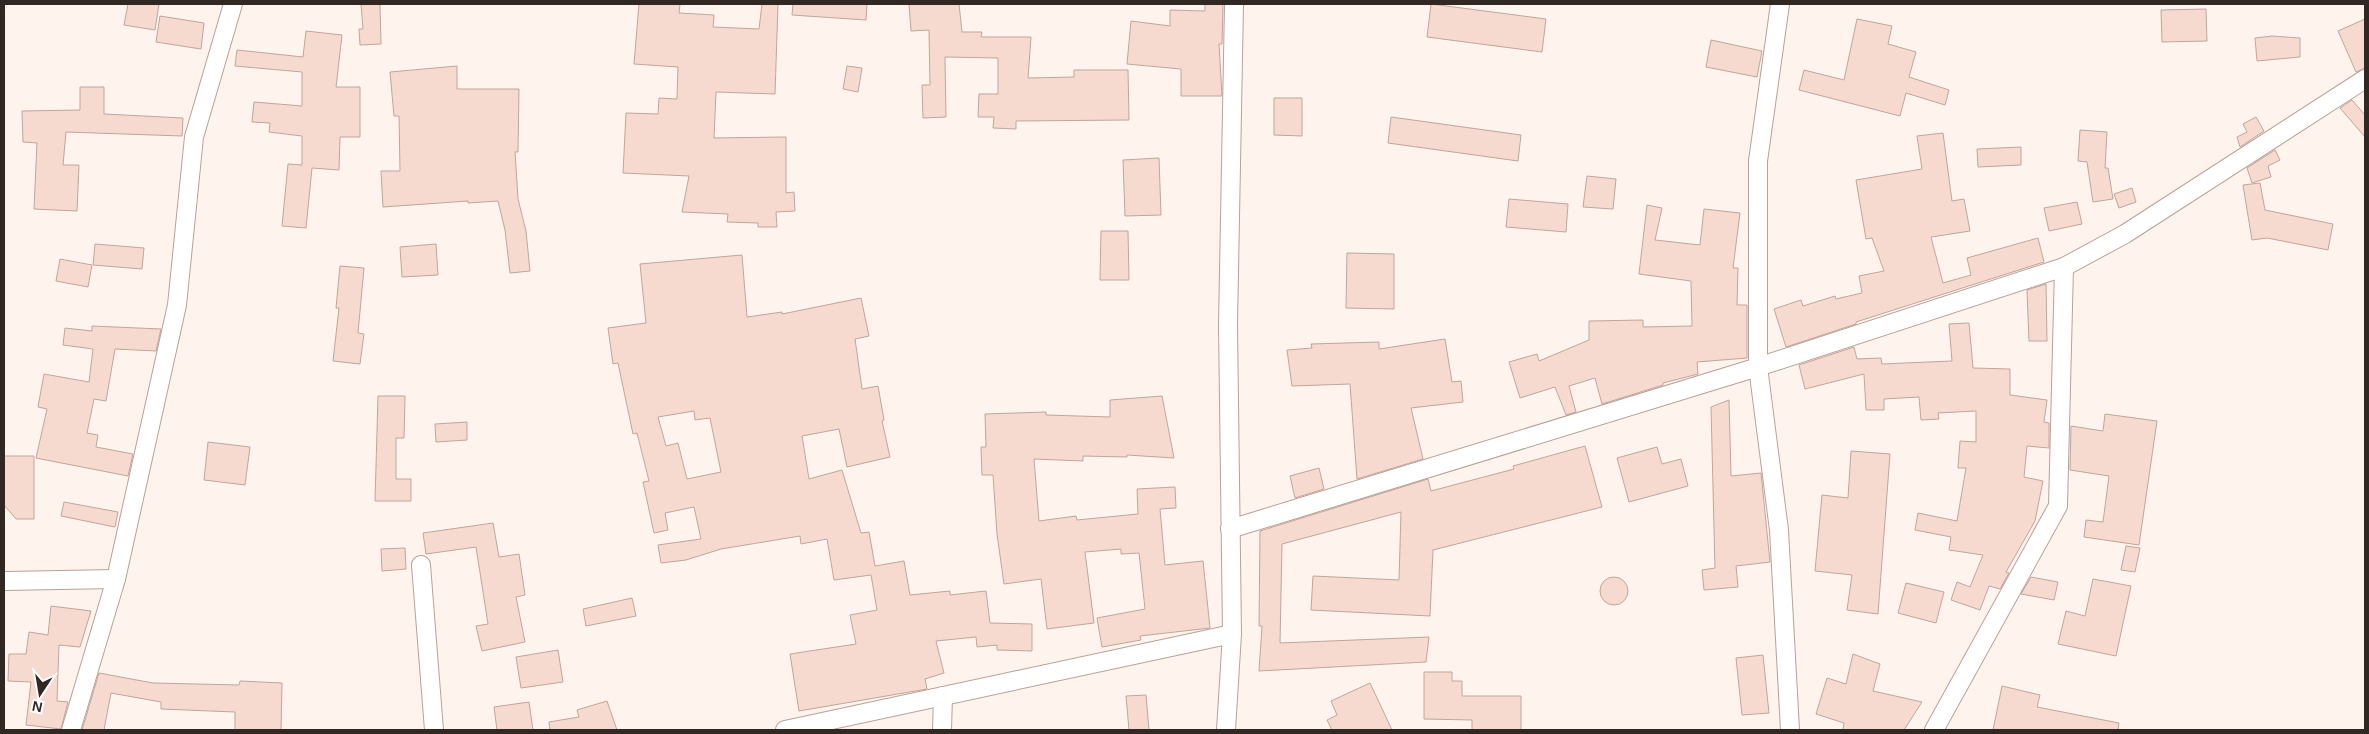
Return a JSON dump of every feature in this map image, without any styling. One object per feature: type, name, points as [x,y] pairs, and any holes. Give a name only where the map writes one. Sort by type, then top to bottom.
[{"type":"street","points":[[71,730],[116,579],[176,305],[194,137],[233,4]]},
{"type":"street","points":[[1226,730],[1232,634],[1228,325],[1234,4]]},
{"type":"street","points":[[1780,4],[1758,161],[1758,367],[1779,530],[1790,730]]},
{"type":"street","points":[[1230,529],[1758,367],[2064,267],[2125,234],[2365,79]]},
{"type":"street","points":[[1934,730],[2058,506],[2064,267]]},
{"type":"street","points":[[421,565],[434,730]]},
{"type":"street","points":[[4,581],[116,579]]},
{"type":"street","points":[[785,730],[1232,634]]},
{"type":"street","points":[[942,730],[943,696]]},
{"type":"building","points":[[128,4],[159,4],[155,30],[124,25]]},
{"type":"building","points":[[361,4],[380,4],[381,44],[360,45],[359,29],[363,29]]},
{"type":"building","points":[[639,4],[680,4],[679,13],[714,15],[713,27],[759,29],[762,4],[778,4],[775,94],[716,92],[714,138],[786,137],[786,193],[794,192],[795,211],[776,212],[777,227],[758,227],[758,223],[727,222],[728,214],[682,212],[689,176],[623,173],[626,113],[658,114],[659,98],[677,99],[678,67],[634,64]]},
{"type":"building","points":[[793,4],[867,4],[866,20],[792,15]]},
{"type":"building","points":[[909,4],[959,4],[962,32],[982,32],[981,37],[1031,37],[1028,78],[1074,77],[1074,70],[1128,70],[1129,120],[1016,121],[1016,129],[993,128],[994,117],[978,117],[979,94],[998,94],[998,58],[945,57],[946,117],[923,118],[922,85],[930,85],[929,30],[911,31]]},
{"type":"building","points":[[1205,4],[1223,4],[1222,44],[1219,44],[1222,96],[1181,96],[1181,69],[1127,64],[1131,21],[1170,26],[1170,10],[1205,11]]},
{"type":"building","points":[[1431,4],[1546,19],[1542,52],[1427,37]]},
{"type":"building","points":[[2206,9],[2207,41],[2162,42],[2161,10]]},
{"type":"building","points":[[160,16],[204,23],[201,49],[156,42]]},
{"type":"building","points":[[1857,19],[1892,26],[1888,44],[1916,52],[1909,77],[1949,90],[1945,105],[1906,93],[1900,116],[1799,90],[1804,70],[1844,80]]},
{"type":"building","points":[[2365,19],[2365,68],[2356,72],[2338,31]]},
{"type":"building","points":[[306,31],[342,35],[336,87],[360,87],[360,137],[340,137],[339,170],[312,168],[306,228],[282,226],[288,164],[302,165],[302,136],[269,132],[270,123],[252,122],[254,102],[302,106],[302,72],[235,66],[237,50],[303,57]]},
{"type":"building","points":[[2272,36],[2300,38],[2300,57],[2257,61],[2255,38]]},
{"type":"building","points":[[1711,40],[1762,51],[1757,77],[1706,67]]},
{"type":"building","points":[[457,66],[457,89],[519,89],[518,152],[515,152],[518,199],[526,231],[530,271],[510,273],[505,230],[498,201],[468,203],[468,201],[383,207],[381,171],[400,171],[399,116],[394,116],[390,72]]},
{"type":"building","points":[[847,66],[862,68],[858,92],[843,89]]},
{"type":"building","points":[[80,87],[104,87],[104,114],[183,118],[182,136],[66,132],[63,165],[79,165],[77,211],[34,209],[37,143],[23,142],[22,111],[80,110]]},
{"type":"building","points":[[1274,98],[1302,98],[1302,136],[1274,135]]},
{"type":"building","points":[[2352,100],[2365,115],[2365,137],[2340,108]]},
{"type":"building","points":[[1391,117],[1521,135],[1518,161],[1388,143]]},
{"type":"building","points":[[2256,117],[2264,131],[2240,147],[2237,137],[2247,132],[2243,124]]},
{"type":"building","points":[[2080,130],[2107,132],[2105,168],[2108,168],[2113,199],[2093,202],[2087,162],[2078,161]]},
{"type":"building","points":[[1943,133],[1952,201],[1964,199],[1970,231],[1931,237],[1943,283],[1971,275],[1967,258],[2038,238],[2044,262],[1856,322],[1856,324],[1786,347],[1774,309],[1801,300],[1803,306],[1835,296],[1836,299],[1862,293],[1859,276],[1884,271],[1872,238],[1866,239],[1856,180],[1922,169],[1917,136]]},
{"type":"building","points":[[2021,147],[2021,165],[1978,167],[1977,149]]},
{"type":"building","points":[[2275,150],[2280,160],[2268,166],[2271,177],[2252,183],[2247,168]]},
{"type":"building","points":[[1159,158],[1161,215],[1125,216],[1123,160]]},
{"type":"building","points":[[1587,176],[1616,179],[1613,209],[1583,207]]},
{"type":"building","points":[[2260,183],[2265,210],[2333,224],[2328,250],[2267,238],[2252,240],[2243,185]]},
{"type":"building","points":[[2132,188],[2136,202],[2119,208],[2114,194]]},
{"type":"building","points":[[1509,199],[1568,204],[1566,232],[1506,227]]},
{"type":"building","points":[[2077,202],[2082,224],[2049,231],[2044,208]]},
{"type":"building","points":[[1647,205],[1662,208],[1655,240],[1700,245],[1704,209],[1740,213],[1733,268],[1738,268],[1737,305],[1747,305],[1747,358],[1697,362],[1698,374],[1663,383],[1663,385],[1602,404],[1595,378],[1569,386],[1576,412],[1566,415],[1555,387],[1520,398],[1509,362],[1537,354],[1539,361],[1589,340],[1589,321],[1643,320],[1643,327],[1692,326],[1691,281],[1639,274]]},
{"type":"building","points":[[1101,231],[1128,231],[1129,280],[1100,280]]},
{"type":"building","points":[[95,244],[144,248],[142,269],[93,265]]},
{"type":"building","points":[[436,244],[438,275],[402,277],[400,247]]},
{"type":"building","points":[[1347,253],[1394,254],[1394,309],[1346,308]]},
{"type":"building","points":[[742,255],[747,317],[782,312],[782,314],[861,298],[869,336],[855,339],[862,389],[878,386],[884,420],[882,421],[890,457],[847,467],[839,429],[802,436],[809,479],[842,470],[861,533],[869,532],[875,566],[904,561],[910,595],[950,591],[950,595],[986,591],[990,623],[1032,624],[1032,651],[997,650],[997,645],[977,647],[976,637],[936,641],[944,673],[925,679],[927,689],[799,711],[790,654],[856,644],[850,615],[877,610],[871,575],[834,580],[827,539],[801,544],[800,536],[721,549],[686,560],[661,563],[658,545],[701,539],[694,507],[665,513],[668,530],[654,533],[643,482],[649,481],[637,433],[633,434],[618,363],[613,364],[608,328],[646,323],[640,264]],"holes":[[[694,411],[695,420],[710,418],[721,472],[687,479],[678,443],[666,446],[658,417]]]},
{"type":"building","points":[[60,259],[92,265],[88,287],[56,281]]},
{"type":"building","points":[[340,266],[364,268],[358,333],[364,334],[360,364],[333,361],[339,308],[336,308]]},
{"type":"building","points":[[2046,284],[2047,341],[2029,341],[2027,290]]},
{"type":"building","points":[[1969,323],[1973,368],[2010,369],[2010,395],[2047,400],[2044,422],[2049,423],[2049,448],[2027,446],[2024,477],[2043,481],[2035,521],[2006,572],[2009,573],[2000,589],[1989,586],[1980,610],[1951,600],[1957,582],[1970,587],[1983,555],[1949,550],[1951,537],[1915,530],[1918,513],[1957,521],[1966,468],[1958,468],[1960,441],[1976,442],[1976,411],[1938,413],[1939,419],[1921,420],[1919,397],[1884,399],[1884,410],[1866,410],[1864,374],[1805,389],[1799,365],[1854,347],[1857,359],[1881,358],[1882,364],[1952,361],[1949,324]]},
{"type":"building","points":[[92,326],[161,329],[156,351],[115,349],[106,401],[94,399],[87,433],[98,435],[96,447],[133,454],[128,476],[36,458],[47,409],[38,407],[44,374],[89,382],[93,349],[63,345],[65,328],[92,331]]},
{"type":"building","points":[[1445,339],[1452,382],[1461,381],[1463,402],[1411,408],[1423,459],[1357,479],[1350,384],[1292,386],[1287,350],[1312,348],[1311,344],[1379,342],[1379,349]]},
{"type":"building","points":[[378,396],[405,396],[404,438],[396,438],[396,479],[411,479],[411,501],[375,501]]},
{"type":"building","points":[[1162,396],[1174,458],[1127,455],[1127,457],[1083,456],[1083,461],[1034,459],[1039,521],[1076,516],[1077,520],[1138,514],[1137,489],[1175,487],[1176,508],[1160,509],[1165,565],[1203,561],[1210,628],[1140,636],[1141,640],[1102,647],[1097,618],[1145,609],[1139,553],[1121,554],[1121,549],[1085,552],[1094,623],[1047,629],[1041,579],[1004,584],[997,534],[993,475],[982,475],[981,447],[986,447],[985,414],[1046,412],[1046,415],[1110,417],[1110,400]]},
{"type":"building","points":[[1729,400],[1731,476],[1761,473],[1770,562],[1736,566],[1738,587],[1704,590],[1702,570],[1715,568],[1711,407]]},
{"type":"building","points":[[2105,414],[2157,421],[2139,545],[2084,537],[2086,520],[2103,522],[2109,476],[2070,470],[2071,426],[2103,431]]},
{"type":"building","points":[[467,422],[467,440],[436,442],[435,424]]},
{"type":"building","points":[[208,442],[250,447],[245,485],[204,480]]},
{"type":"building","points":[[1585,446],[1602,507],[1433,550],[1430,616],[1311,610],[1313,576],[1399,580],[1401,512],[1282,544],[1280,643],[1429,637],[1426,662],[1259,671],[1262,626],[1259,626],[1260,531],[1428,479],[1431,491],[1514,469],[1513,466]]},
{"type":"building","points":[[1657,447],[1662,464],[1681,459],[1688,486],[1629,502],[1617,458]]},
{"type":"building","points":[[1851,451],[1890,454],[1878,614],[1847,610],[1852,575],[1815,571],[1822,495],[1848,498]]},
{"type":"building","points":[[4,456],[34,456],[34,519],[16,519],[4,505]]},
{"type":"building","points":[[1319,468],[1324,489],[1295,498],[1290,476]]},
{"type":"building","points":[[64,502],[118,512],[115,527],[61,516]]},
{"type":"building","points":[[493,523],[499,557],[519,554],[525,595],[516,597],[525,642],[482,651],[476,626],[488,624],[476,547],[426,554],[423,533]]},
{"type":"building","points":[[2126,546],[2140,548],[2135,572],[2121,570]]},
{"type":"building","points":[[405,548],[406,569],[382,571],[381,549]]},
{"type":"building","points":[[1614,577],[1624,581],[1628,591],[1624,601],[1614,605],[1604,601],[1600,591],[1604,581]]},
{"type":"building","points":[[2031,577],[2058,582],[2054,600],[2021,594]]},
{"type":"building","points":[[2093,579],[2131,586],[2116,656],[2058,644],[2066,611],[2085,616]]},
{"type":"building","points":[[1906,583],[1944,592],[1936,623],[1898,613]]},
{"type":"building","points":[[632,598],[636,616],[586,626],[583,609]]},
{"type":"building","points":[[51,606],[91,611],[80,647],[59,645],[57,701],[68,702],[61,729],[26,725],[31,682],[8,681],[9,654],[26,654],[29,632],[48,635]]},
{"type":"building","points":[[558,650],[563,682],[521,688],[516,657]]},
{"type":"building","points":[[1853,654],[1880,664],[1873,691],[1922,702],[1904,730],[1843,730],[1844,723],[1816,714],[1827,678],[1846,684]]},
{"type":"building","points":[[1763,655],[1769,713],[1742,715],[1736,658]]},
{"type":"building","points":[[1424,672],[1452,672],[1452,681],[1462,681],[1462,696],[1521,696],[1521,730],[1472,730],[1472,720],[1424,719]]},
{"type":"building","points":[[99,673],[153,683],[239,685],[240,681],[282,683],[281,730],[235,730],[235,712],[161,709],[161,702],[111,693],[104,730],[82,730]]},
{"type":"building","points":[[1370,683],[1392,730],[1332,730],[1327,720],[1337,715],[1331,701]]},
{"type":"building","points":[[2002,686],[2040,695],[2037,707],[2119,723],[2118,730],[1993,730]]},
{"type":"building","points":[[1146,695],[1149,730],[1129,730],[1126,696]]},
{"type":"building","points":[[607,701],[617,730],[550,730],[549,722],[579,717],[577,710]]},
{"type":"building","points":[[529,702],[533,730],[497,730],[494,707]]}]
